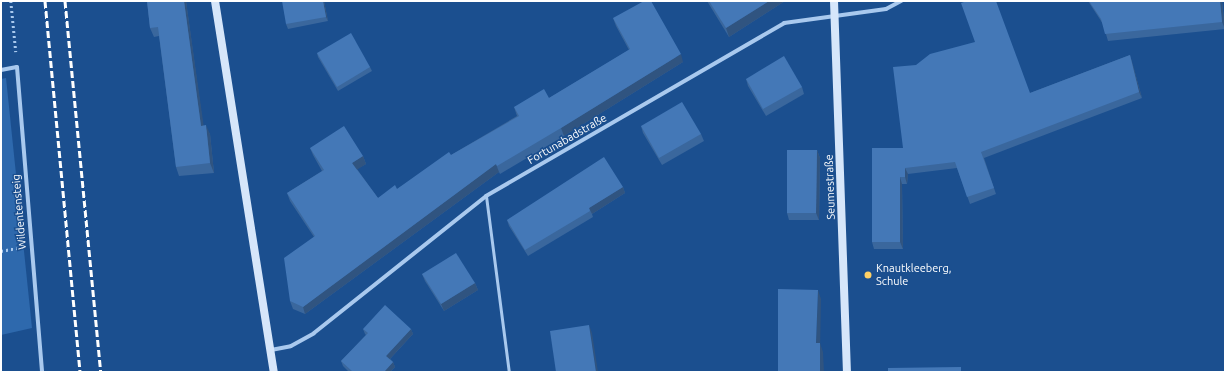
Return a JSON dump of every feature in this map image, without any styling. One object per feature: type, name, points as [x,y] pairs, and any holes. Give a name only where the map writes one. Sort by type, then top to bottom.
[{"type":"main road","points":[[215,1],[274,372]]},
{"type":"main road","name":"Seumestraße","points":[[834,1],[847,372]]},
{"type":"street","name":"Fortunabadstraße","points":[[271,350],[291,346],[314,333],[486,196],[784,23],[886,9],[901,1]]},
{"type":"street","points":[[1,70],[17,67]]},
{"type":"street","name":"Wildentensteig","points":[[17,67],[42,372]]},
{"type":"lane","points":[[486,196],[510,372]]},
{"type":"path","points":[[11,1],[17,67]]},
{"type":"shaded area","points":[[6,78],[32,328],[1,335],[1,79]]},
{"type":"building","points":[[147,1],[184,1],[201,126],[206,125],[210,163],[176,167],[158,27],[150,28]]},
{"type":"building","points":[[282,1],[323,1],[326,17],[286,24]]},
{"type":"building","points":[[644,1],[651,1],[681,54],[561,128],[497,166],[496,164],[303,307],[290,301],[284,258],[315,236],[287,193],[324,170],[310,148],[344,126],[363,156],[352,163],[378,198],[395,185],[397,189],[449,152],[451,155],[519,116],[514,107],[544,89],[549,98],[630,49],[613,18]]},
{"type":"building","points":[[709,1],[769,1],[726,28]]},
{"type":"building","points":[[967,1],[996,1],[1030,93],[1130,55],[1139,92],[981,152],[994,188],[967,197],[955,162],[905,168],[905,177],[900,177],[900,242],[872,242],[872,148],[903,148],[893,67],[916,65],[930,54],[975,42],[961,3]]},
{"type":"building","points":[[1089,1],[1220,1],[1222,22],[1105,34],[1101,19]]},
{"type":"building","points":[[351,33],[370,67],[337,87],[317,53]]},
{"type":"building","points":[[784,56],[802,87],[763,109],[746,79]]},
{"type":"building","points":[[682,102],[701,134],[659,158],[641,126]]},
{"type":"building","points":[[787,150],[817,150],[816,213],[787,213]]},
{"type":"building","points":[[604,157],[623,187],[589,208],[590,211],[525,250],[507,220]]},
{"type":"building","points":[[456,253],[475,283],[441,304],[422,274]]},
{"type":"building","points":[[778,289],[818,290],[816,343],[820,343],[820,372],[778,372]]},
{"type":"building","points":[[385,305],[411,329],[386,356],[393,362],[384,372],[353,372],[341,361],[368,333],[363,329]]},
{"type":"building","points":[[589,325],[596,372],[556,372],[550,331]]},
{"type":"building","points":[[961,367],[961,372],[888,372],[888,368]]},
{"type":"railway","points":[[45,1],[80,372]]},
{"type":"railway","points":[[65,1],[101,372]]},
{"type":"place","name":"Knautkleeberg, Schule","points":[[868,275]]}]
